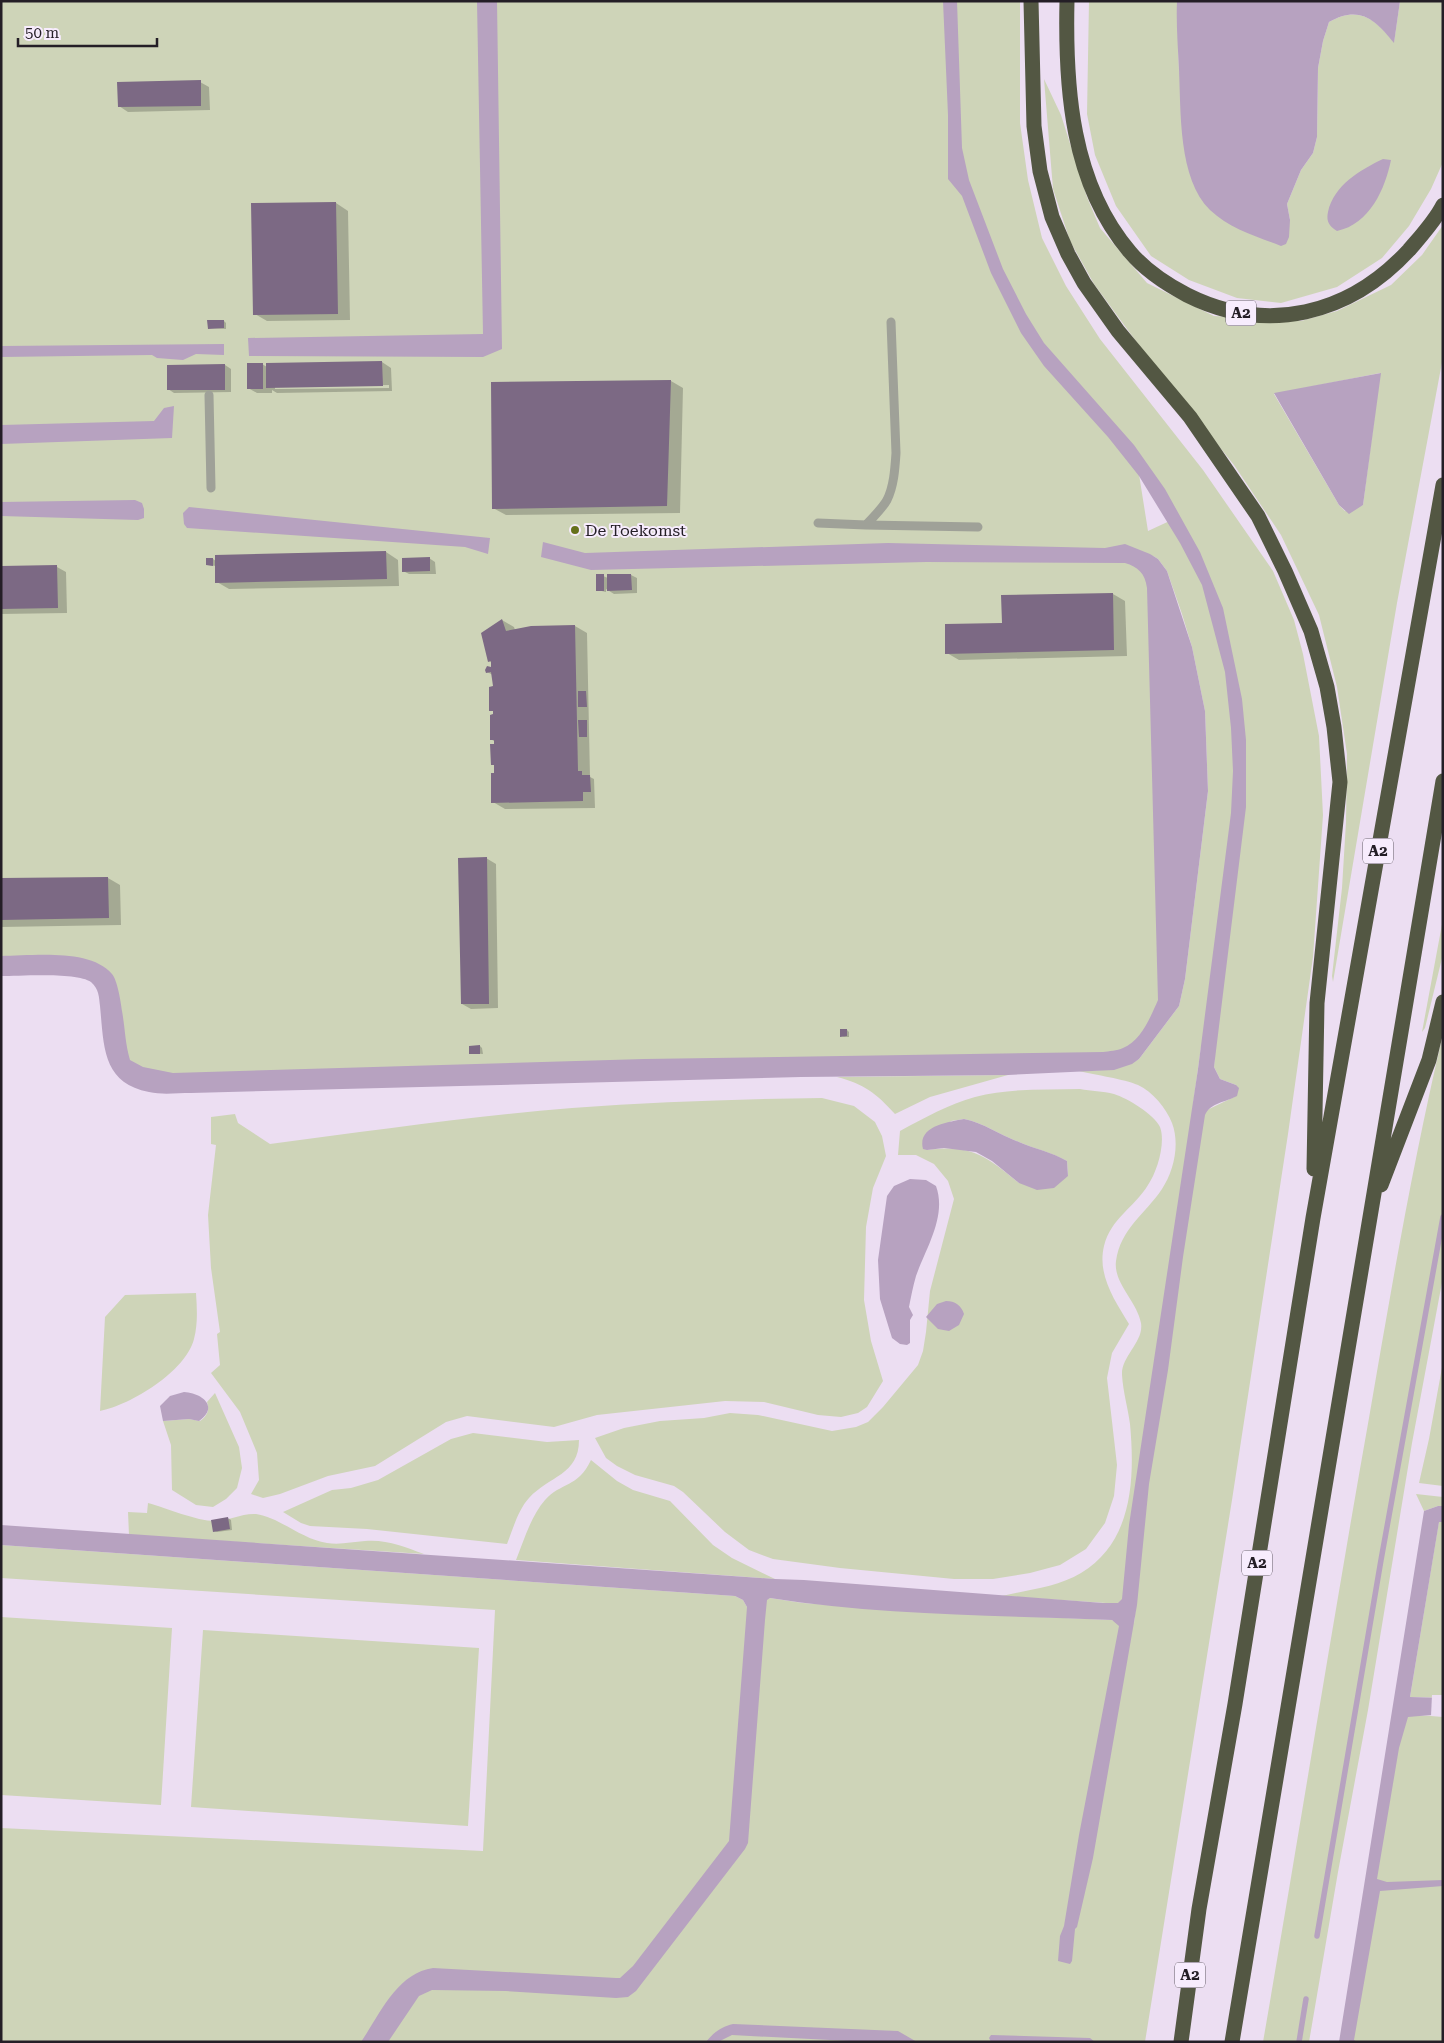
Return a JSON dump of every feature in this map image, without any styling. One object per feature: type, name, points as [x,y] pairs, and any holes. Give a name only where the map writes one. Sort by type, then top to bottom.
[{"type":"highway","name":"A2","points":[[1031,1],[1034,126],[1040,172],[1050,210],[1059,232],[1084,283],[1118,331],[1190,417],[1258,516],[1286,571],[1311,631],[1327,687],[1334,727],[1340,782],[1317,1003],[1313,1218]]},
{"type":"highway","name":"A2","points":[[1067,1],[1066,47],[1069,98],[1087,176],[1098,202],[1130,252],[1159,278],[1182,292],[1206,304],[1245,314],[1290,316],[1312,311],[1337,302],[1373,282],[1414,244],[1443,205]]},
{"type":"highway","name":"A2","points":[[1181,2042],[1199,1908],[1236,1695],[1313,1218],[1443,484]]},
{"type":"highway","points":[[1232,2042],[1443,781]]},
{"type":"highway","points":[[1369,1217],[1429,1060],[1443,1002]]},
{"type":"lane","points":[[866,524],[887,500],[892,485],[896,453],[891,322]]},
{"type":"lane","points":[[209,395],[211,488]]},
{"type":"lane","points":[[818,522],[978,527]]},
{"type":"green space","name":"De Toekomst","points":[[1,1],[1020,1],[1020,123],[1028,180],[1042,238],[1066,286],[1100,339],[1203,470],[1273,571],[1294,620],[1303,654],[1319,736],[1323,815],[1313,957],[1232,1500],[1145,2042],[1,2042],[1,1828],[483,1851],[495,1610],[1,1578],[1,1545],[735,1596],[743,1600],[747,1607],[770,1598],[803,1603],[943,1613],[1112,1620],[1134,1623],[1136,1605],[1002,1596],[1042,1588],[1062,1582],[1081,1573],[1098,1560],[1111,1544],[1121,1526],[1127,1507],[1132,1466],[1130,1424],[1122,1375],[1125,1362],[1139,1336],[1141,1323],[1135,1307],[1118,1277],[1116,1261],[1118,1250],[1128,1230],[1156,1198],[1170,1174],[1175,1157],[1176,1140],[1172,1123],[1166,1112],[1154,1096],[1144,1088],[1125,1081],[1079,1071],[1118,1068],[1139,1059],[1179,1006],[1185,979],[1208,791],[1205,711],[1192,647],[1182,614],[1167,571],[1158,559],[1153,556],[1157,583],[1169,995],[1161,1029],[1141,1051],[1115,1064],[179,1083],[139,1076],[122,1063],[114,1042],[112,986],[105,971],[84,962],[1,962]],"holes":[[[989,251],[1041,345],[1003,288]],[[1043,349],[1153,482],[1176,518],[1148,531],[1138,468],[1058,374]],[[1201,1047],[1215,1052],[1214,1067],[1220,1079],[1236,1085],[1234,1097],[1207,1110],[1193,1105]]]},
{"type":"green space","points":[[1089,1],[1177,1],[1179,72],[1290,220],[1287,204],[1301,170],[1313,153],[1317,137],[1318,68],[1329,22],[1349,15],[1366,17],[1380,27],[1394,42],[1400,1],[1443,1],[1443,162],[1431,189],[1409,226],[1382,258],[1337,287],[1281,303],[1237,298],[1189,280],[1151,256],[1116,206],[1095,155],[1087,114]]},
{"type":"green space","points":[[1044,79],[1061,115],[1087,197],[1100,228],[1147,283],[1214,316],[1301,321],[1337,311],[1391,285],[1422,255],[1443,225],[1443,357],[1397,603],[1333,982],[1332,976],[1342,888],[1346,822],[1347,754],[1337,687],[1319,615],[1281,535],[1234,465],[1152,363],[1094,284],[1070,241],[1053,189]],"holes":[[[1380,373],[1363,505],[1345,511],[1339,505],[1274,394]]]},
{"type":"green space","points":[[1443,919],[1443,954],[1425,1028],[1422,1032]]},
{"type":"green space","points":[[1443,1034],[1443,1277],[1412,1443],[1368,1710],[1309,2042],[1263,2042],[1394,1274],[1412,1178]]},
{"type":"green space","points":[[1008,1075],[930,1097],[895,1114],[869,1090],[837,1077]]},
{"type":"green space","points":[[1080,1089],[1106,1092],[1126,1099],[1152,1117],[1160,1127],[1162,1134],[1160,1157],[1151,1179],[1142,1193],[1117,1220],[1107,1236],[1104,1246],[1102,1257],[1105,1277],[1113,1297],[1129,1324],[1112,1353],[1107,1378],[1117,1465],[1114,1496],[1105,1523],[1086,1549],[1060,1565],[1030,1573],[993,1579],[954,1579],[840,1568],[773,1559],[749,1550],[725,1532],[683,1492],[674,1486],[635,1475],[606,1458],[595,1438],[624,1428],[660,1421],[704,1418],[730,1413],[758,1415],[832,1431],[856,1427],[868,1422],[918,1365],[923,1351],[930,1291],[954,1199],[948,1181],[934,1164],[916,1155],[898,1155],[900,1131],[946,1107],[975,1097],[1014,1091]],"holes":[[[964,1119],[1067,1161],[1068,1176],[1019,1183],[978,1154],[956,1149],[927,1150],[951,1121]]]},
{"type":"green space","points":[[822,1098],[854,1106],[875,1122],[882,1136],[886,1156],[873,1188],[866,1227],[864,1300],[871,1341],[883,1381],[867,1407],[858,1413],[841,1417],[818,1415],[764,1402],[725,1401],[597,1415],[554,1427],[467,1416],[446,1422],[375,1466],[328,1476],[280,1494],[263,1498],[251,1494],[259,1480],[257,1453],[240,1412],[211,1373],[220,1365],[217,1334],[220,1332],[211,1268],[208,1215],[216,1145],[211,1144],[211,1117],[235,1114],[238,1123],[270,1144],[534,1111],[697,1101]]},
{"type":"green space","points":[[196,1293],[197,1316],[194,1339],[189,1351],[180,1363],[156,1385],[141,1394],[127,1402],[100,1411],[105,1317],[125,1295]]},
{"type":"green space","points":[[1443,1362],[1443,1486],[1419,1483]]},
{"type":"green space","points":[[215,1393],[239,1447],[242,1468],[237,1488],[226,1499],[213,1507],[196,1505],[172,1490],[171,1445],[163,1421],[189,1419],[200,1421],[207,1413],[207,1402]]},
{"type":"green space","points":[[473,1433],[547,1442],[579,1440],[578,1452],[568,1468],[537,1491],[525,1503],[507,1544],[367,1529],[310,1526],[283,1512],[332,1490],[351,1488],[378,1480],[451,1439]]},
{"type":"green space","points":[[591,1460],[617,1481],[633,1490],[670,1501],[713,1545],[732,1558],[775,1579],[516,1560],[528,1528],[540,1506],[551,1494],[581,1476]]},
{"type":"green space","points":[[1416,1494],[1443,1497],[1443,1506],[1424,1511]]},
{"type":"green space","points":[[148,1503],[190,1517],[215,1521],[256,1514],[273,1519],[317,1541],[337,1544],[380,1541],[424,1554],[129,1535],[128,1512],[147,1513]]},
{"type":"green space","points":[[1439,1521],[1443,1522],[1443,1698],[1410,1697]]},
{"type":"green space","points":[[1,1617],[172,1628],[161,1805],[1,1795]]},
{"type":"green space","points":[[203,1630],[479,1648],[468,1826],[191,1807]]},
{"type":"green space","points":[[1392,1715],[1443,1716],[1443,2042],[1342,2042]]},
{"type":"shaded area","points":[[477,1],[497,1],[502,349],[483,357],[249,356],[248,338],[483,334]]},
{"type":"shaded area","points":[[943,1],[957,1],[962,148],[969,180],[1003,269],[1026,314],[1044,343],[1134,445],[1165,489],[1200,552],[1223,608],[1242,699],[1246,740],[1246,807],[1214,1067],[1220,1079],[1239,1088],[1237,1096],[1214,1105],[1205,1115],[1168,1370],[1149,1484],[1137,1605],[1093,1858],[1075,1929],[1072,1961],[1070,1964],[1058,1961],[1060,1936],[1064,1926],[1079,1835],[1119,1626],[1112,1620],[898,1612],[770,1598],[767,1600],[765,1620],[748,1843],[636,1991],[628,1997],[616,1998],[506,1991],[432,1990],[419,1996],[388,2042],[361,2042],[399,1986],[420,1971],[433,1968],[620,1978],[633,1966],[729,1841],[747,1607],[743,1600],[735,1596],[1,1545],[1,1525],[804,1580],[1103,1603],[1118,1603],[1122,1599],[1129,1525],[1198,1069],[1231,813],[1233,771],[1225,672],[1202,585],[1180,543],[1139,476],[1108,437],[1044,366],[1021,333],[991,273],[962,196],[948,179],[948,115]]},
{"type":"shaded area","points":[[1177,1],[1400,1],[1394,43],[1380,27],[1366,17],[1349,15],[1329,22],[1318,68],[1317,137],[1313,153],[1301,170],[1287,204],[1290,220],[1289,237],[1286,244],[1281,246],[1244,231],[1218,217],[1200,197],[1192,181],[1183,144],[1181,124]]},
{"type":"shaded area","points":[[1383,159],[1391,160],[1385,182],[1374,204],[1359,221],[1337,231],[1330,225],[1327,218],[1331,202],[1336,194],[1357,173]]},
{"type":"shaded area","points":[[224,344],[224,355],[196,354],[183,360],[157,358],[152,355],[1,357],[1,346]]},
{"type":"shaded area","points":[[1381,373],[1363,505],[1349,514],[1339,505],[1274,393]]},
{"type":"shaded area","points":[[174,406],[172,438],[1,444],[1,425],[154,421],[164,408]]},
{"type":"shaded area","points":[[135,500],[142,503],[144,509],[144,518],[138,520],[1,516],[1,502]]},
{"type":"shaded area","points":[[189,507],[490,538],[488,554],[465,547],[187,528],[184,524],[183,513]]},
{"type":"shaded area","points":[[543,542],[585,553],[888,543],[1105,548],[1125,544],[1158,559],[1167,571],[1192,647],[1205,711],[1208,791],[1185,979],[1179,1006],[1139,1059],[1132,1064],[1114,1070],[1008,1075],[801,1077],[170,1094],[149,1092],[134,1087],[122,1080],[114,1071],[108,1061],[105,1048],[98,993],[96,987],[91,982],[84,979],[62,976],[1,976],[1,956],[60,955],[90,960],[102,966],[112,974],[117,986],[130,1060],[143,1067],[173,1073],[644,1059],[1103,1052],[1123,1048],[1140,1034],[1158,1000],[1147,588],[1145,578],[1134,566],[1125,563],[926,562],[591,570],[541,557]]},
{"type":"shaded area","points":[[964,1119],[978,1123],[1067,1161],[1068,1176],[1054,1188],[1037,1190],[1019,1183],[992,1161],[976,1152],[944,1148],[923,1149],[922,1141],[929,1130],[935,1126]]},
{"type":"shaded area","points":[[910,1179],[926,1180],[936,1186],[939,1197],[939,1209],[934,1232],[913,1288],[909,1307],[913,1315],[910,1320],[910,1343],[907,1345],[900,1344],[892,1338],[880,1299],[878,1260],[887,1196],[894,1186]]},
{"type":"shaded area","points":[[946,1301],[957,1304],[964,1314],[959,1325],[949,1331],[938,1329],[926,1317],[937,1304]]},
{"type":"shaded area","points":[[184,1392],[196,1395],[206,1401],[208,1410],[205,1415],[199,1421],[189,1419],[163,1421],[160,1406],[170,1396]]},
{"type":"shaded area","points":[[1443,1506],[1443,1522],[1439,1522],[1410,1697],[1443,1698],[1443,1714],[1408,1717],[1399,1748],[1377,1879],[1387,1882],[1443,1880],[1443,1886],[1380,1891],[1354,2040],[1357,2042],[1339,2042],[1424,1511]]},
{"type":"shaded area","points":[[733,2024],[898,2031],[917,2042],[869,2042],[732,2035],[718,2042],[706,2042],[718,2030]]},
{"type":"shaded area","points":[[991,2035],[1090,2038],[1095,2042],[991,2042],[989,2038]]},
{"type":"pier","points":[[1432,1695],[1443,1695],[1443,1717],[1431,1716]]},
{"type":"building","points":[[201,80],[201,106],[118,107],[117,82]]},
{"type":"building","points":[[336,202],[338,314],[253,315],[251,203]]},
{"type":"building","points":[[207,320],[224,320],[224,328],[208,329]]},
{"type":"building","points":[[382,361],[383,386],[266,388],[266,363]]},
{"type":"building","points":[[247,363],[263,363],[263,389],[247,389]]},
{"type":"building","points":[[225,364],[225,390],[167,390],[167,365]]},
{"type":"building","points":[[671,380],[667,506],[492,509],[491,382]]},
{"type":"building","points":[[386,551],[387,579],[215,583],[215,555]]},
{"type":"building","points":[[430,557],[430,571],[402,572],[402,558]]},
{"type":"building","points":[[206,558],[213,558],[213,566],[206,565]]},
{"type":"building","points":[[57,565],[58,608],[1,609],[1,566]]},
{"type":"building","points":[[596,574],[604,574],[604,591],[596,591]]},
{"type":"building","points":[[607,574],[631,574],[632,590],[607,591]]},
{"type":"building","points":[[1113,593],[1114,650],[945,654],[945,624],[1002,623],[1001,595]]},
{"type":"building","points":[[502,619],[506,631],[531,626],[575,625],[578,771],[582,771],[582,775],[590,775],[591,792],[583,792],[583,801],[491,803],[491,773],[494,773],[494,765],[491,765],[490,744],[494,744],[494,740],[490,740],[490,715],[493,714],[493,711],[489,711],[489,687],[493,686],[491,672],[486,673],[485,670],[487,666],[491,667],[491,661],[488,662],[481,633]]},
{"type":"building","points":[[578,691],[586,691],[587,707],[578,707]]},
{"type":"building","points":[[578,720],[587,720],[587,737],[579,737]]},
{"type":"building","points":[[487,857],[489,1004],[461,1004],[458,858]]},
{"type":"building","points":[[108,877],[109,918],[1,920],[1,878]]},
{"type":"building","points":[[840,1029],[847,1029],[847,1036],[840,1037]]},
{"type":"building","points":[[480,1045],[480,1054],[469,1054],[469,1046]]},
{"type":"building","points":[[228,1517],[230,1529],[213,1532],[211,1520]]},
{"type":"waterway","points":[[1317,1936],[1381,1560],[1443,1217]]},
{"type":"waterway","points":[[1299,2042],[1306,1999]]},
{"type":"place","name":"De Toekomst","points":[[575,530]]}]
